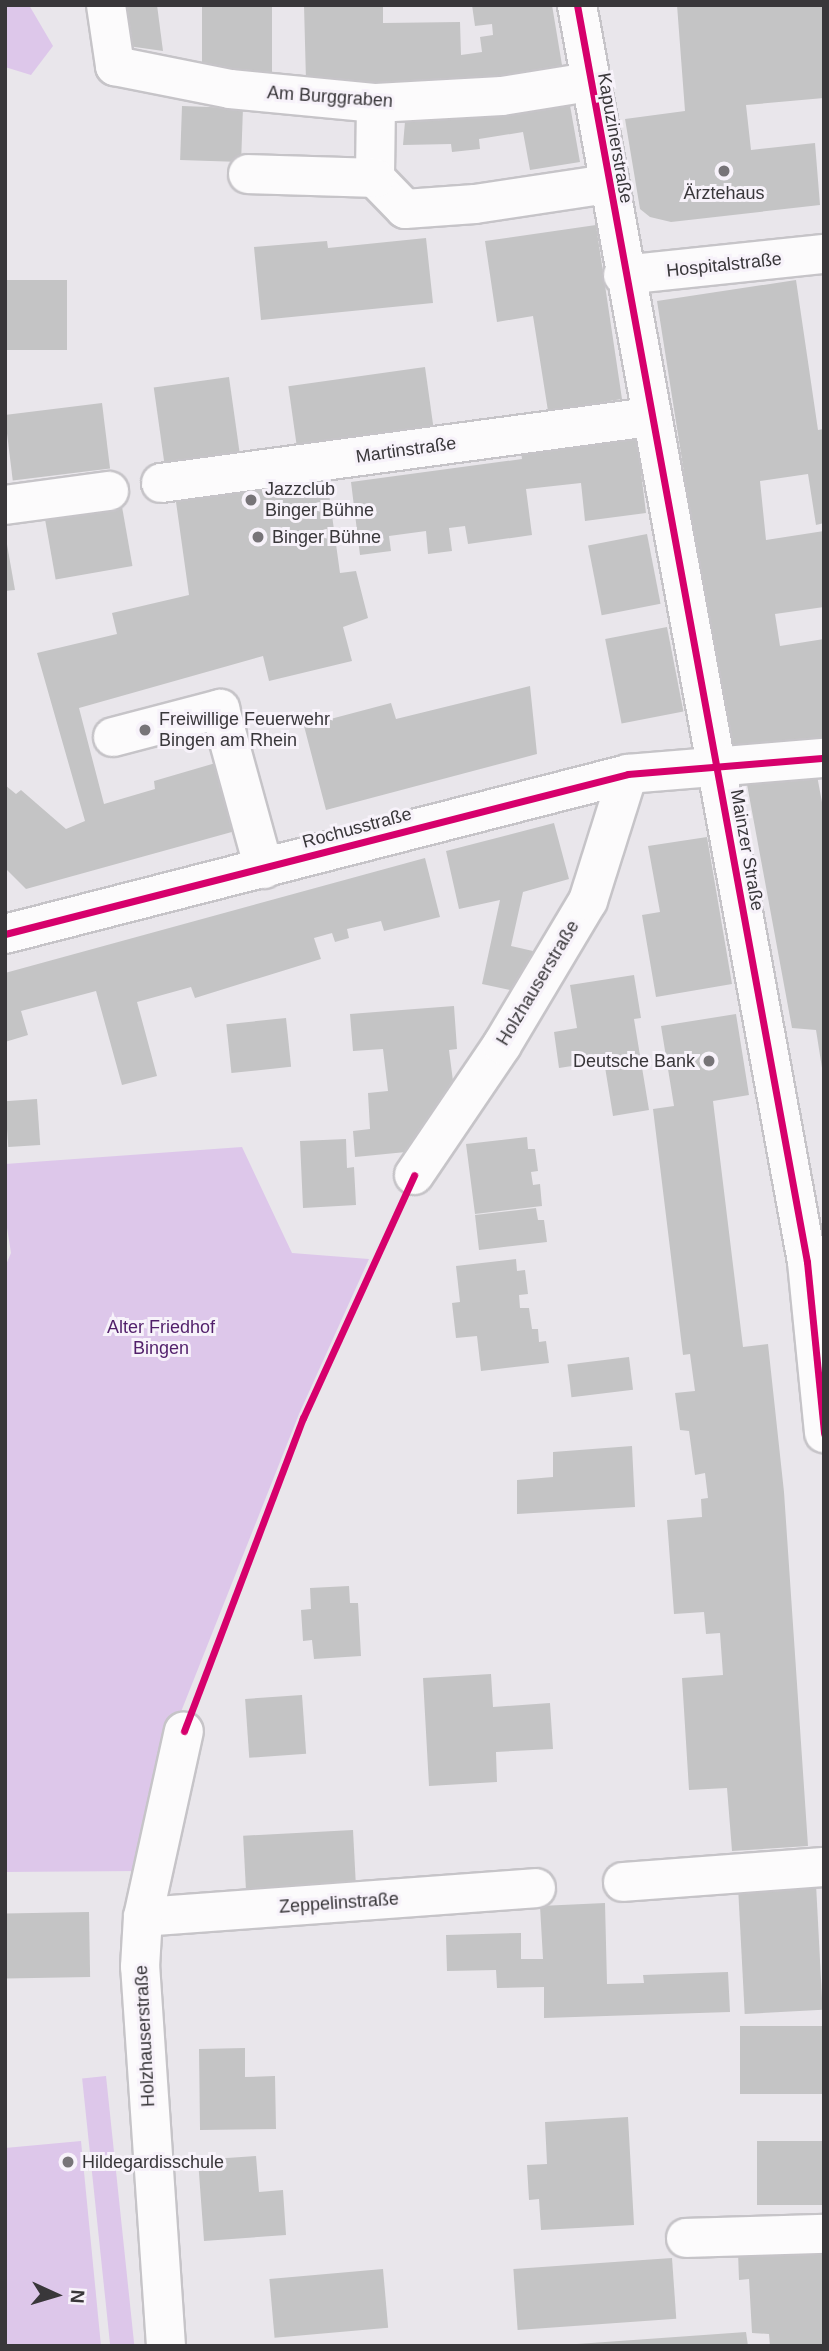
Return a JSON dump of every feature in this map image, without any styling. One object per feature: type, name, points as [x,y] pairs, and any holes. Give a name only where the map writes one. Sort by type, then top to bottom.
[{"type":"street","name":"Am Burggraben","points":[[106,5],[115,66],[230,89],[376,103],[502,96],[589,82]]},
{"type":"street","name":"Kapuzinerstraße","points":[[577,5],[624,275]]},
{"type":"street","points":[[375,178],[376,103]]},
{"type":"street","points":[[248,174],[375,178],[405,209],[475,204],[607,184]]},
{"type":"street","name":"Hospitalstraße","points":[[624,275],[824,254]]},
{"type":"street","name":"Mainzer Straße","points":[[624,275],[718,770],[807,1262],[824,1433]]},
{"type":"street","name":"Martinstraße","points":[[161,483],[651,417]]},
{"type":"street","points":[[5,505],[109,491]]},
{"type":"street","points":[[113,737],[220,709],[264,869]]},
{"type":"street","name":"Rochusstraße","points":[[5,934],[628,774],[691,766],[718,770],[824,758]]},
{"type":"street","name":"Holzhauserstraße","points":[[414,1175],[502,1045],[588,901],[628,774]]},
{"type":"street","name":"Holzhauserstraße","points":[[166,2346],[142,2023],[143,1917],[184,1731]]},
{"type":"street","points":[[623,1882],[824,1867]]},
{"type":"street","name":"Zeppelinstraße","points":[[143,1917],[536,1888]]},
{"type":"street","points":[[686,2238],[824,2234]]},
{"type":"green space","points":[[5,5],[29,5],[53,46],[31,75],[5,67]]},
{"type":"green space","name":"Alter Friedhof Bingen","points":[[242,1147],[292,1253],[369,1259],[299,1414],[175,1727],[139,1871],[5,1872],[5,1267],[11,1253],[5,1215],[5,1164]]},
{"type":"green space","points":[[106,2076],[134,2346],[110,2346],[82,2079]]},
{"type":"green space","points":[[81,2141],[101,2346],[5,2346],[5,2148]]},
{"type":"building","points":[[124,5],[157,5],[163,51],[128,46]]},
{"type":"building","points":[[202,5],[272,5],[272,74],[202,74]]},
{"type":"building","points":[[304,5],[383,5],[383,23],[460,22],[461,55],[482,52],[480,37],[493,35],[492,24],[475,26],[472,5],[552,5],[562,65],[556,74],[461,85],[306,81]]},
{"type":"building","points":[[677,5],[824,5],[824,98],[746,105],[751,150],[815,143],[820,205],[671,222],[650,217],[640,209],[625,119],[685,111]]},
{"type":"building","points":[[568,94],[580,162],[530,170],[523,132],[479,139],[480,149],[452,152],[451,144],[403,145],[406,110]]},
{"type":"building","points":[[182,106],[243,108],[241,162],[180,160]]},
{"type":"building","points":[[596,225],[622,399],[548,411],[533,316],[497,322],[485,241]]},
{"type":"building","points":[[426,238],[433,303],[261,320],[254,247],[327,241],[328,248]]},
{"type":"building","points":[[5,280],[67,280],[67,350],[5,350]]},
{"type":"building","points":[[796,280],[818,430],[824,429],[824,523],[816,525],[808,474],[760,481],[766,540],[824,531],[824,607],[775,614],[780,646],[824,639],[824,744],[729,759],[657,301]]},
{"type":"building","points":[[425,367],[433,427],[297,447],[288,386]]},
{"type":"building","points":[[229,377],[240,458],[165,469],[154,388]]},
{"type":"building","points":[[102,403],[110,469],[13,480],[5,415]]},
{"type":"building","points":[[636,430],[646,513],[585,521],[581,483],[526,489],[532,535],[468,544],[465,526],[449,528],[452,551],[428,554],[426,531],[389,536],[391,551],[360,555],[351,482],[522,459],[520,445]]},
{"type":"building","points":[[326,472],[340,573],[356,571],[368,618],[343,627],[352,661],[269,681],[263,656],[79,708],[104,804],[155,789],[154,781],[219,762],[239,830],[26,889],[5,868],[5,785],[16,794],[21,790],[66,829],[85,821],[37,653],[117,634],[112,613],[189,595],[176,502],[240,493],[239,485]]},
{"type":"building","points":[[121,501],[132,566],[56,580],[44,515]]},
{"type":"building","points":[[5,533],[15,590],[5,591]]},
{"type":"building","points":[[647,534],[661,604],[602,615],[588,545]]},
{"type":"building","points":[[667,627],[683,711],[622,723],[605,639]]},
{"type":"building","points":[[530,686],[537,754],[326,810],[304,726],[391,703],[396,719]]},
{"type":"building","points":[[816,770],[824,813],[822,1068],[816,1030],[792,1028],[746,779]]},
{"type":"building","points":[[554,823],[569,879],[523,892],[511,946],[533,951],[524,993],[482,984],[500,900],[459,909],[446,851]]},
{"type":"building","points":[[707,837],[732,984],[656,997],[642,915],[660,912],[648,846]]},
{"type":"building","points":[[425,858],[440,917],[384,931],[381,921],[347,929],[349,938],[335,942],[332,933],[314,938],[321,959],[195,998],[191,987],[137,1002],[157,1076],[122,1085],[96,991],[21,1011],[28,1035],[5,1042],[5,973]]},
{"type":"building","points":[[634,975],[641,1018],[634,1019],[649,1110],[613,1116],[604,1061],[559,1068],[554,1032],[577,1028],[570,985]]},
{"type":"building","points":[[454,1006],[457,1049],[449,1050],[453,1081],[425,1125],[406,1152],[355,1157],[353,1131],[370,1129],[368,1093],[388,1091],[383,1049],[353,1051],[350,1014]]},
{"type":"building","points":[[736,1014],[749,1095],[713,1101],[743,1347],[768,1344],[784,1492],[808,1846],[732,1851],[727,1788],[689,1790],[682,1678],[723,1675],[720,1633],[706,1634],[704,1612],[674,1614],[667,1520],[702,1517],[701,1499],[708,1498],[705,1473],[695,1475],[689,1431],[680,1430],[675,1393],[695,1391],[690,1354],[683,1355],[653,1109],[674,1106],[661,1026]]},
{"type":"building","points":[[286,1018],[291,1067],[231,1073],[226,1024]]},
{"type":"building","points":[[37,1099],[40,1145],[8,1147],[5,1101]]},
{"type":"building","points":[[527,1137],[528,1149],[535,1149],[538,1171],[531,1172],[533,1185],[540,1184],[542,1206],[475,1214],[466,1144]]},
{"type":"building","points":[[346,1139],[347,1168],[354,1167],[356,1205],[303,1208],[300,1141]]},
{"type":"building","points":[[536,1208],[538,1220],[544,1220],[547,1242],[479,1250],[475,1215]]},
{"type":"building","points":[[516,1259],[517,1271],[525,1270],[528,1294],[519,1295],[520,1308],[529,1308],[532,1329],[538,1329],[539,1342],[546,1341],[549,1363],[481,1371],[477,1336],[456,1338],[452,1303],[460,1302],[456,1266]]},
{"type":"building","points":[[629,1357],[633,1390],[571,1397],[567,1365]]},
{"type":"building","points":[[632,1446],[635,1507],[517,1514],[517,1480],[553,1477],[553,1452]]},
{"type":"building","points":[[349,1586],[350,1603],[358,1603],[361,1656],[314,1659],[312,1640],[303,1641],[301,1610],[311,1609],[310,1588]]},
{"type":"building","points":[[491,1674],[493,1707],[550,1703],[553,1749],[496,1752],[497,1782],[429,1786],[423,1678]]},
{"type":"building","points":[[302,1695],[306,1754],[249,1758],[245,1699]]},
{"type":"building","points":[[353,1830],[356,1883],[246,1889],[243,1836]]},
{"type":"building","points":[[816,1884],[823,2010],[745,2014],[738,1888]]},
{"type":"building","points":[[605,1903],[607,1984],[644,1983],[643,1975],[728,1972],[730,2012],[544,2018],[544,1987],[497,1988],[496,1970],[447,1971],[446,1935],[521,1933],[521,1959],[543,1959],[540,1906]]},
{"type":"building","points":[[89,1912],[90,1977],[6,1978],[5,1913]]},
{"type":"building","points":[[740,2026],[824,2026],[824,2094],[740,2094]]},
{"type":"building","points":[[245,2048],[245,2077],[275,2076],[276,2129],[200,2130],[199,2049]]},
{"type":"building","points":[[628,2117],[634,2225],[541,2230],[539,2199],[529,2200],[527,2165],[547,2164],[545,2122]]},
{"type":"building","points":[[757,2141],[824,2141],[824,2205],[757,2205]]},
{"type":"building","points":[[256,2156],[259,2192],[283,2190],[286,2235],[204,2241],[198,2160]]},
{"type":"building","points":[[824,2248],[824,2346],[770,2346],[769,2334],[752,2333],[749,2279],[739,2280],[738,2252]]},
{"type":"building","points":[[672,2258],[676,2319],[518,2330],[513,2269]]},
{"type":"building","points":[[383,2269],[388,2328],[275,2338],[269,2279]]},
{"type":"building","points":[[746,2332],[748,2346],[577,2346],[577,2344]]},
{"type":"cycle path","points":[[577,5],[807,1262],[824,1433]]},
{"type":"cycle path","points":[[5,934],[628,774],[824,758]]},
{"type":"cycle path","points":[[184,1731],[303,1418],[414,1175]]},
{"type":"place","name":"Ärztehaus","points":[[724,171]]},
{"type":"place","name":"Jazzclub Binger Bühne","points":[[251,500]]},
{"type":"place","name":"Binger Bühne","points":[[258,537]]},
{"type":"place","name":"Freiwillige Feuerwehr Bingen am Rhein","points":[[145,730]]},
{"type":"place","name":"Deutsche Bank","points":[[709,1061]]},
{"type":"place","name":"Hildegardisschule","points":[[68,2162]]}]
